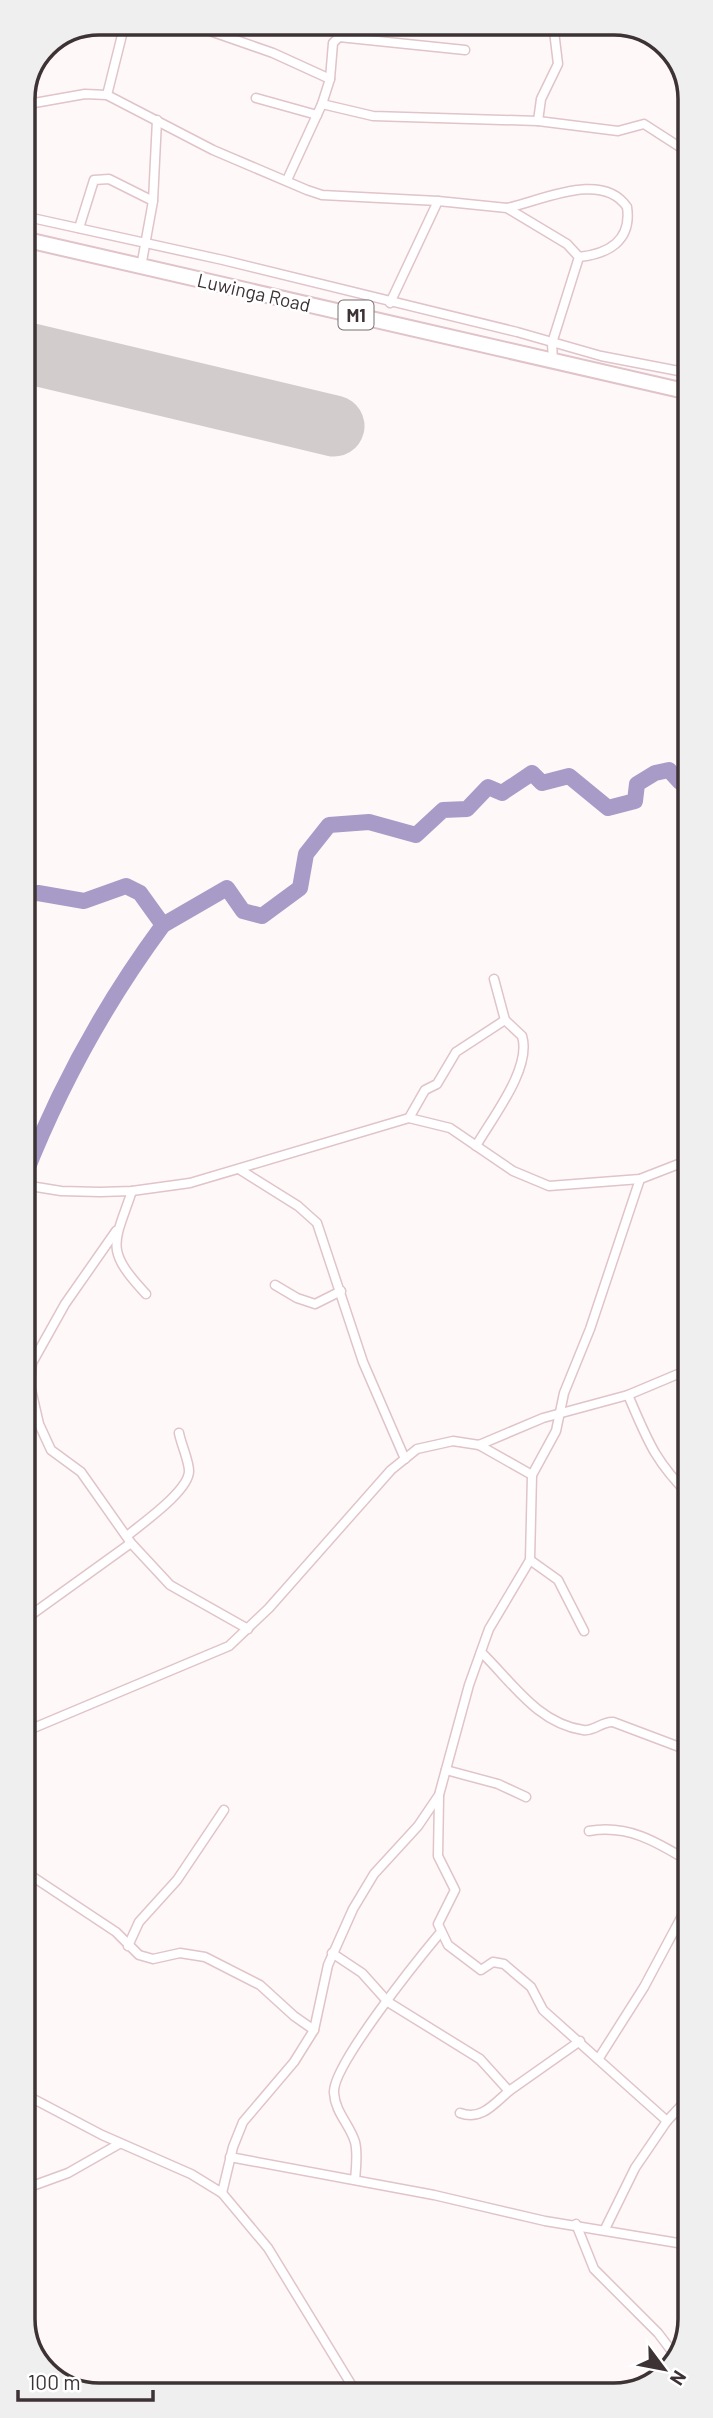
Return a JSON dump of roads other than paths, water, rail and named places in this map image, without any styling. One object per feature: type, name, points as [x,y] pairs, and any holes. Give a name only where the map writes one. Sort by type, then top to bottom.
[{"type":"highway","name":"Luwinga Road","points":[[35,242],[678,389]]},
{"type":"street","points":[[107,95],[122,35]]},
{"type":"street","points":[[221,35],[272,53],[330,79]]},
{"type":"street","points":[[538,121],[541,99],[558,64],[554,35]]},
{"type":"street","points":[[287,180],[323,104],[330,79],[333,43],[339,37],[465,50]]},
{"type":"street","points":[[35,103],[85,94],[107,95],[214,150],[323,195],[438,201],[506,208],[578,189],[602,190],[614,194],[627,207],[625,232],[610,250],[579,257]]},
{"type":"street","points":[[256,98],[317,115]]},
{"type":"street","points":[[323,104],[373,116],[538,121],[618,131],[644,124],[678,146]]},
{"type":"street","points":[[141,267],[153,201],[157,120]]},
{"type":"street","points":[[79,228],[94,180],[109,179],[153,201]]},
{"type":"street","points":[[390,303],[438,201]]},
{"type":"street","points":[[506,208],[567,244],[579,257]]},
{"type":"street","points":[[35,219],[145,242],[517,332],[552,343],[678,371]]},
{"type":"street","points":[[553,361],[552,343],[579,257]]},
{"type":"street","points":[[476,1146],[517,1076],[525,1055],[522,1036],[505,1020],[494,979]]},
{"type":"street","points":[[409,1118],[425,1090],[437,1084],[456,1052],[505,1020]]},
{"type":"street","points":[[35,1187],[61,1191],[132,1191],[190,1182],[409,1118],[450,1128],[523,1177],[549,1186],[639,1179],[678,1164]]},
{"type":"street","points":[[239,1169],[298,1206],[317,1223],[363,1362],[405,1459]]},
{"type":"street","points":[[355,2180],[355,2146],[342,2118],[334,2094],[334,2085],[351,2054],[440,1933],[441,1914],[455,1890],[438,1856],[439,1795],[489,1629],[530,1560],[532,1475],[552,1439],[639,1179]]},
{"type":"street","points":[[35,1356],[116,1231],[132,1191]]},
{"type":"street","points":[[116,1231],[120,1263],[146,1294]]},
{"type":"street","points":[[275,1285],[297,1298],[315,1304],[341,1291]]},
{"type":"street","points":[[480,1445],[510,1430],[559,1413],[628,1395],[678,1374]]},
{"type":"street","points":[[628,1395],[653,1453],[678,1484]]},
{"type":"street","points":[[35,1407],[39,1424],[51,1450],[81,1472],[129,1539],[170,1585],[248,1629]]},
{"type":"street","points":[[35,1612],[129,1539],[186,1481],[189,1471],[178,1433]]},
{"type":"street","points":[[35,1727],[212,1655],[248,1629],[405,1459],[418,1449],[453,1441],[480,1445],[532,1475]]},
{"type":"street","points":[[530,1560],[558,1580],[584,1631]]},
{"type":"street","points":[[481,1652],[537,1711],[553,1722],[584,1730],[613,1722],[678,1746]]},
{"type":"street","points":[[446,1770],[498,1784],[526,1797]]},
{"type":"street","points":[[222,2193],[230,2157],[243,2122],[294,2062],[314,2030],[332,1953],[374,1874],[418,1826],[439,1795]]},
{"type":"street","points":[[128,1946],[139,1922],[177,1880],[224,1810]]},
{"type":"street","points":[[589,1831],[614,1828],[636,1833],[678,1856]]},
{"type":"street","points":[[35,1878],[116,1932],[128,1946],[146,1959],[191,1953],[221,1964],[260,1984],[293,2016],[314,2030]]},
{"type":"street","points":[[599,2058],[644,1987],[678,1923]]},
{"type":"street","points":[[440,1933],[458,1955],[476,1968],[485,1969],[498,1961],[504,1964],[531,1987],[542,2010],[667,2120]]},
{"type":"street","points":[[332,1953],[362,1973],[388,2002],[471,2052],[493,2071],[509,2091]]},
{"type":"street","points":[[460,2113],[473,2116],[481,2113],[580,2041]]},
{"type":"street","points":[[35,2100],[119,2144],[191,2174],[222,2193],[268,2248],[350,2383]]},
{"type":"street","points":[[605,2229],[635,2168],[667,2120],[678,2109]]},
{"type":"street","points":[[35,2185],[68,2173],[110,2152],[119,2144]]},
{"type":"street","points":[[230,2157],[355,2180],[545,2221],[678,2243]]},
{"type":"street","points":[[576,2224],[593,2269],[658,2333],[670,2349]]},
{"type":"waterway","points":[[35,893],[84,901],[126,886],[140,893],[163,925],[227,888],[243,911],[262,916],[300,888],[306,854],[329,825],[369,822],[416,835],[443,810],[467,809],[488,787],[502,793],[532,773],[542,783],[569,776],[608,808],[635,801],[637,784],[655,773],[669,770],[678,780]]},
{"type":"waterway","points":[[35,1151],[85,1046],[122,984],[163,925]]}]
